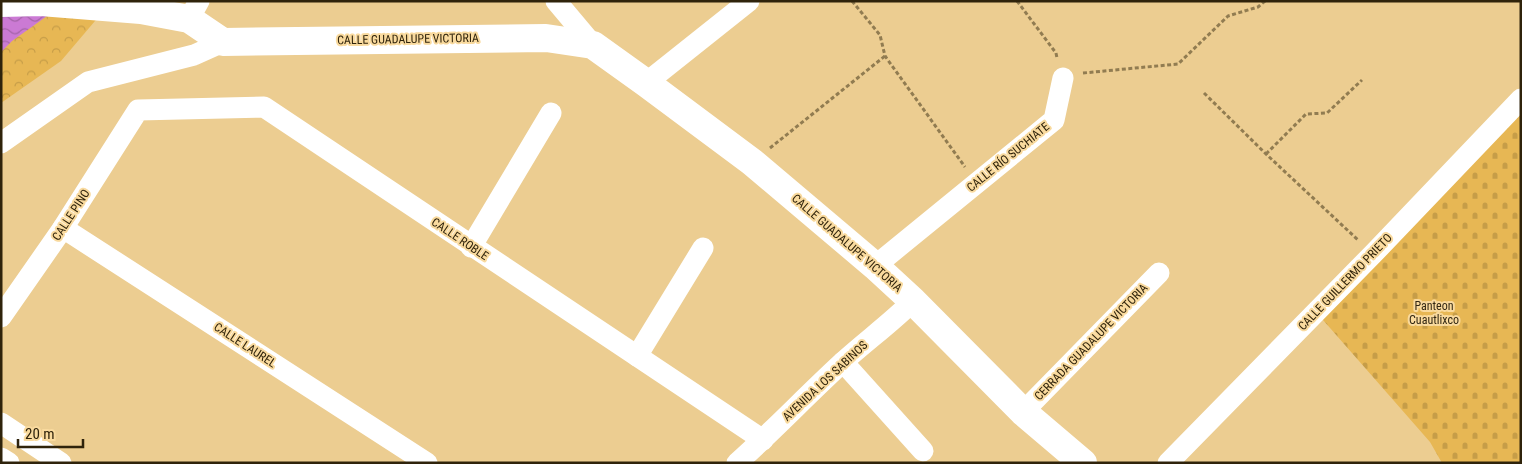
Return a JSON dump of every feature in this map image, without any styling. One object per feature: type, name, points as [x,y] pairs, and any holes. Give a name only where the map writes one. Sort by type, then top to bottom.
[{"type":"street","name":"CALLE GUADALUPE VICTORIA","points":[[556,1],[593,45],[752,162],[875,266],[913,301],[1023,412],[1082,463]]},
{"type":"street","points":[[646,83],[749,1]]},
{"type":"street","points":[[1,3],[41,2],[141,10],[194,10],[223,42],[194,55],[88,82],[1,143]]},
{"type":"street","name":"CALLE GUADALUPE VICTORIA","points":[[223,42],[546,38],[593,45]]},
{"type":"street","name":"CALLE RÍO SUCHIATE","points":[[875,266],[1054,120],[1063,78]]},
{"type":"street","name":"CALLE GUILLERMO PRIETO","points":[[1168,463],[1373,254],[1521,99]]},
{"type":"street","name":"CALLE ROBLE","points":[[138,110],[264,107],[471,247],[763,440]]},
{"type":"street","name":"CALLE PINO","points":[[1,317],[63,228],[138,110]]},
{"type":"street","points":[[471,247],[551,114]]},
{"type":"street","name":"CALLE LAUREL","points":[[63,228],[427,463]]},
{"type":"street","points":[[638,356],[703,248]]},
{"type":"street","name":"CERRADA GUADALUPE VICTORIA","points":[[1023,412],[1159,273]]},
{"type":"street","name":"AVENIDA LOS SABINOS","points":[[737,463],[843,362],[913,301]]},
{"type":"street","points":[[843,362],[923,451]]},
{"type":"street","points":[[1,423],[61,463]]},
{"type":"street","points":[[1,458],[9,463]]},
{"type":"path","points":[[852,1],[880,36],[885,56],[977,182]]},
{"type":"path","points":[[1017,1],[1056,53],[1063,78],[1086,73],[1178,64],[1228,16],[1258,7],[1265,1]]},
{"type":"path","points":[[752,162],[885,56]]},
{"type":"path","points":[[1266,154],[1306,114],[1327,113],[1362,80]]},
{"type":"path","points":[[1204,93],[1373,254]]},
{"type":"green space","points":[[1,1],[112,1],[61,61],[1,103]]},
{"type":"green space","name":"Panteon Cuautlixco","points":[[1521,99],[1521,463],[1442,463],[1430,442],[1316,312]]},
{"type":"water","points":[[68,1],[12,41],[1,52],[1,7]]}]
